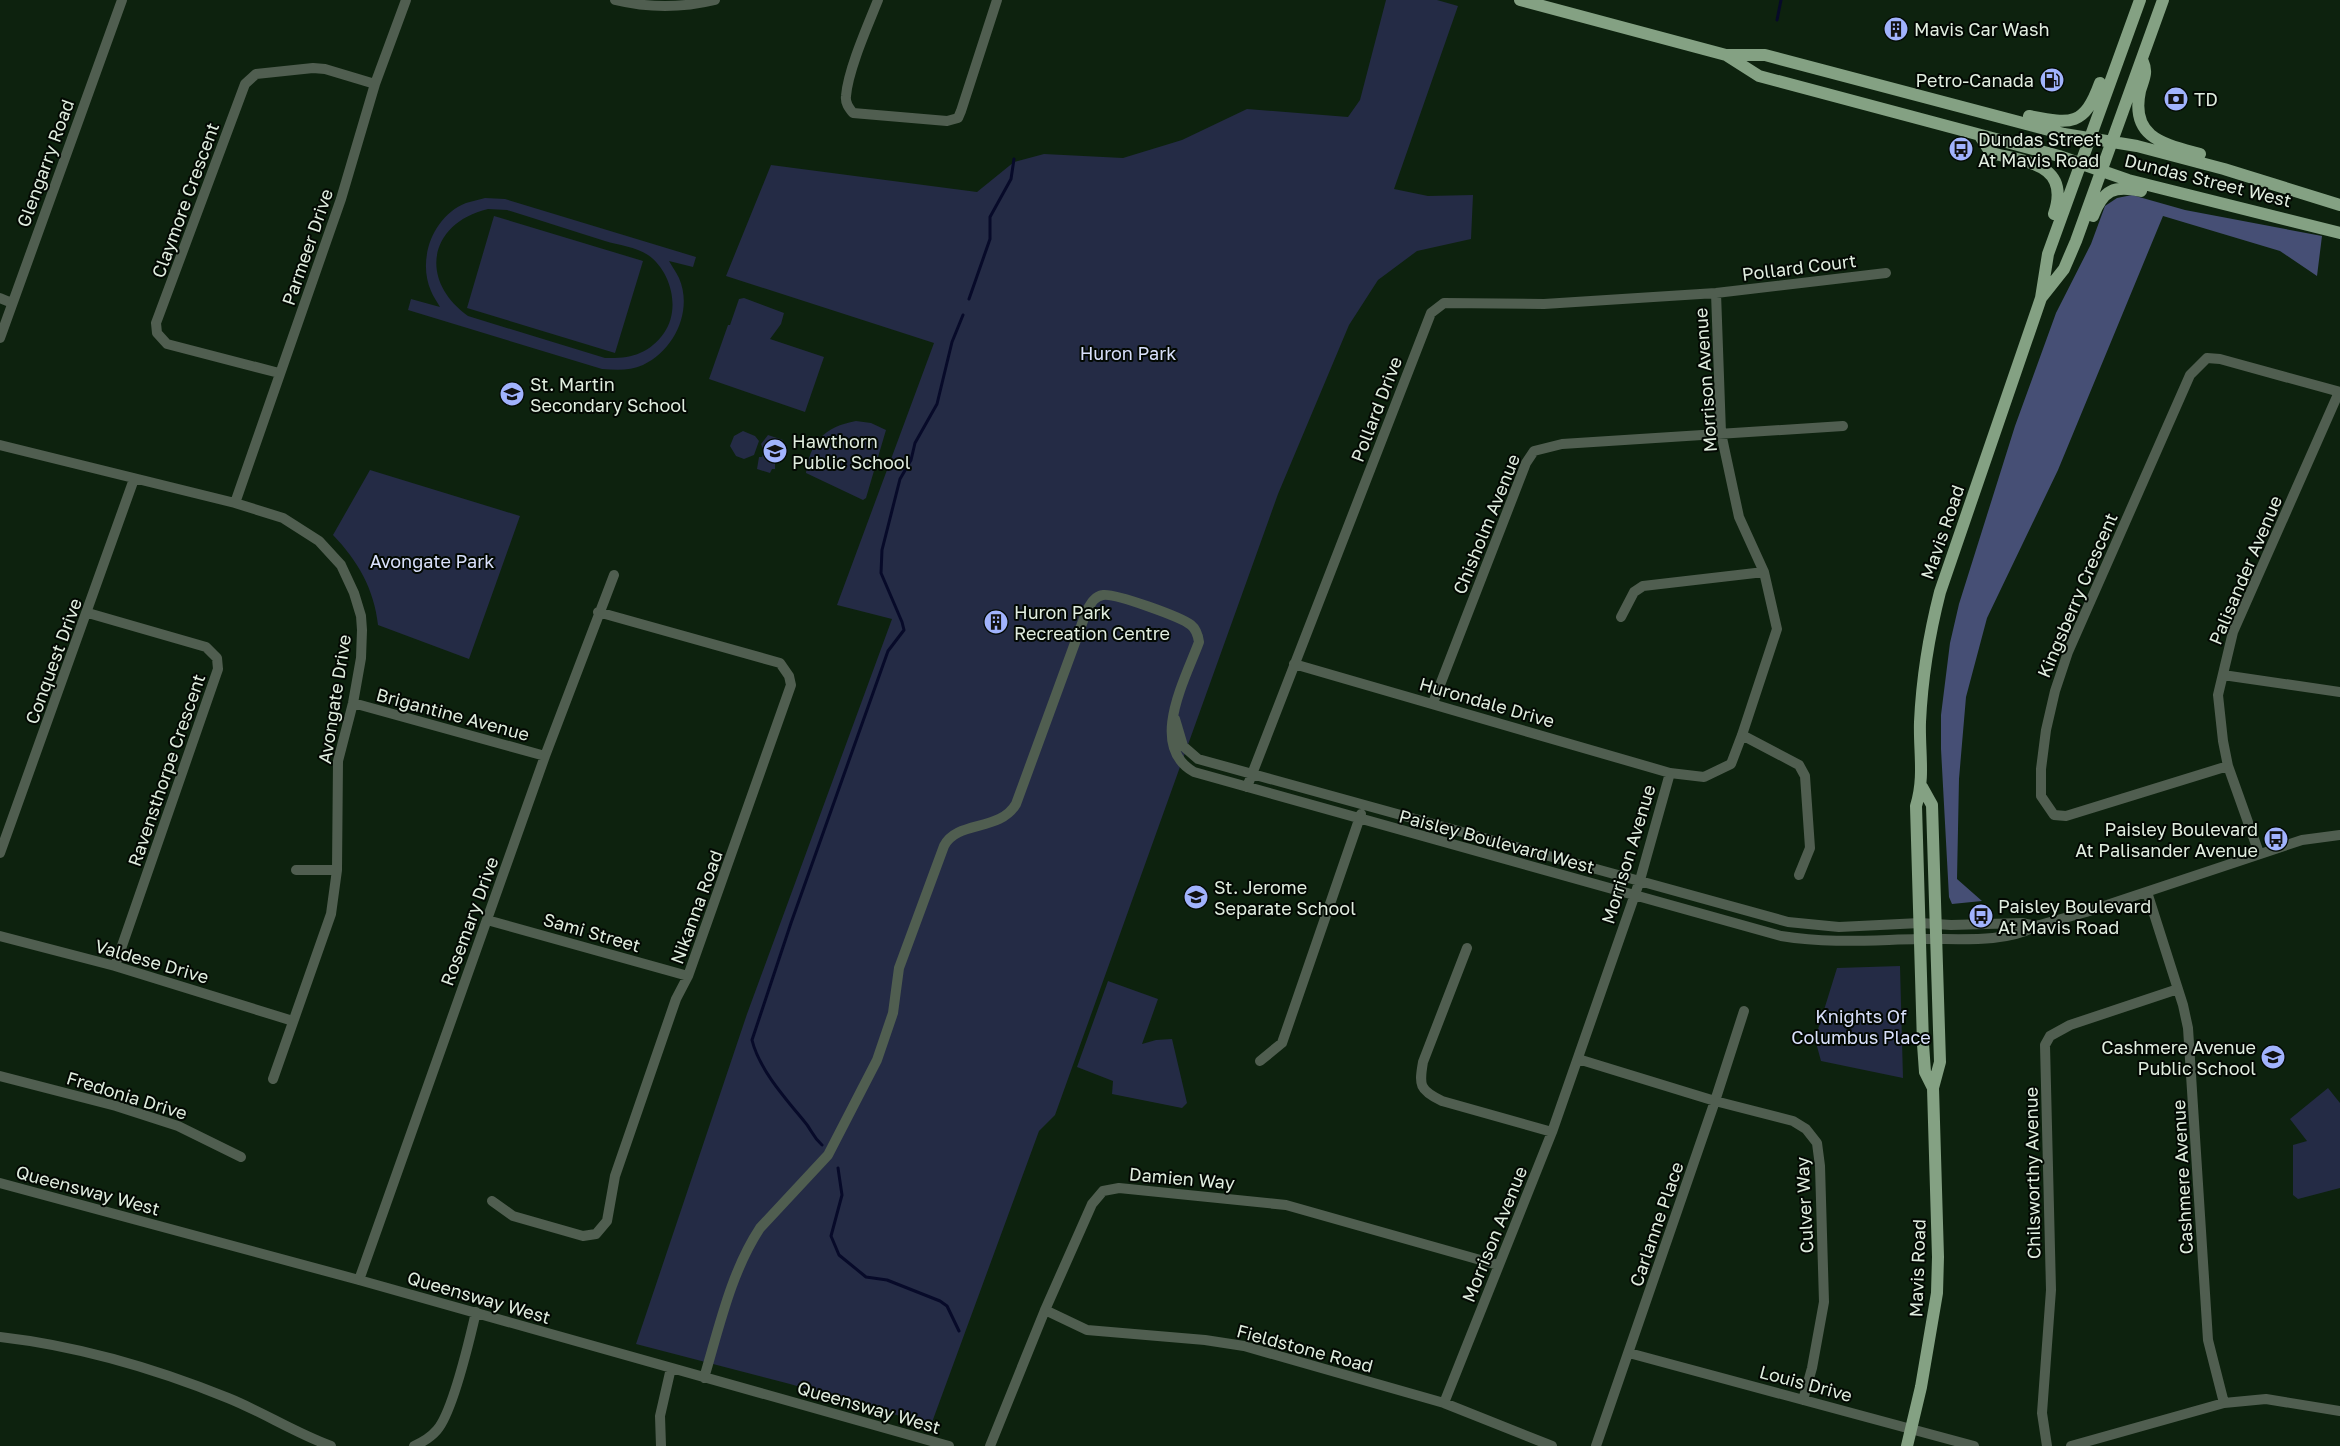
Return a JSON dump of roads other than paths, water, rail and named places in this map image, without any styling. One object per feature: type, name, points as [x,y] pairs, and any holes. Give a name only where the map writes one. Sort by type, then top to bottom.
[{"type":"main road","name":"Dundas Street West","points":[[1520,0],[1726,55],[1765,55],[2018,121],[2089,138],[2137,146],[2224,169],[2340,205]]},
{"type":"main road","name":"Mavis Road","points":[[1933,1088],[1925,1072],[1916,806],[1922,787],[1920,721],[1922,690],[1932,624],[1940,592],[2041,298],[2048,254],[2140,0]]},
{"type":"main road","name":"Mavis Road","points":[[2041,298],[2064,269],[2069,257],[2163,0]]},
{"type":"main road","points":[[2018,121],[2029,116],[2057,122],[2071,121],[2084,113],[2095,98],[2110,56],[2120,54]]},
{"type":"main road","name":"Dundas Street West","points":[[1726,55],[1759,76],[2080,164],[2128,180],[2340,233]]},
{"type":"main road","points":[[2142,59],[2146,70],[2138,106],[2140,119],[2145,130],[2152,137],[2169,145],[2216,159],[2224,169]]},
{"type":"main road","points":[[1980,136],[1991,153],[2041,166],[2053,176],[2057,184],[2059,196],[2047,234],[2048,254]]},
{"type":"main road","points":[[2069,257],[2078,254],[2099,202],[2106,194],[2116,189],[2124,188],[2209,207],[2221,202]]},
{"type":"main road","name":"Mavis Road","points":[[1907,1446],[1921,1387],[1937,1293],[1938,1257],[1933,1088],[1940,1062],[1937,938],[1932,805],[1922,787]]},
{"type":"street","name":"Glengarry Road","points":[[0,338],[122,0]]},
{"type":"street","name":"Parmeer Drive","points":[[235,503],[341,199],[375,84],[406,0]]},
{"type":"street","points":[[615,0],[658,7],[715,0]]},
{"type":"street","points":[[878,0],[849,83],[846,97],[848,106],[853,113],[947,121],[958,118],[961,111],[997,0]]},
{"type":"street","name":"Claymore Crescent","points":[[280,373],[167,344],[157,333],[156,323],[245,84],[256,74],[313,68],[325,69],[375,84]]},
{"type":"street","name":"Pollard Court","points":[[1716,293],[1886,273]]},
{"type":"street","name":"Morrison Avenue","points":[[1444,1403],[1552,1132],[1640,880],[1670,773],[1704,777],[1731,764],[1777,629],[1764,572],[1739,517],[1721,433],[1716,293]]},
{"type":"street","name":"Pollard Drive","points":[[1247,787],[1430,313],[1444,303],[1544,304],[1716,293]]},
{"type":"street","points":[[0,298],[12,303]]},
{"type":"street","name":"Kingsberry Crescent","points":[[2228,766],[2066,816],[2054,815],[2041,796],[2041,769],[2046,730],[2055,691],[2068,652],[2190,375],[2207,358],[2220,359],[2340,392]]},
{"type":"street","name":"Palisander Avenue","points":[[2259,853],[2228,766],[2218,695],[2226,655],[2236,626],[2340,392]]},
{"type":"street","points":[[1721,433],[1843,426]]},
{"type":"street","name":"Chisholm Avenue","points":[[1432,703],[1526,463],[1534,451],[1562,444],[1721,433]]},
{"type":"street","name":"Avongate Drive","points":[[0,445],[235,503],[296,524],[319,541],[341,565],[354,592],[361,616],[361,658],[353,703],[338,761],[338,870],[331,914],[273,1079]]},
{"type":"street","name":"Conquest Drive","points":[[0,853],[88,613],[134,479]]},
{"type":"street","points":[[1621,618],[1634,592],[1643,586],[1764,572]]},
{"type":"street","name":"Rosemary Drive","points":[[359,1280],[545,756],[614,574]]},
{"type":"street","name":"Paisley Boulevard West","points":[[704,1378],[736,1277],[752,1240],[760,1228],[828,1156],[877,1060],[895,1007],[898,968],[944,846],[948,839],[955,834],[1008,816],[1016,804],[1087,610],[1095,599],[1104,595],[1116,595],[1187,622],[1193,626],[1198,635],[1199,642],[1174,716],[1171,741],[1174,752],[1183,764],[1200,774],[1770,933],[1810,940],[1857,942],[1996,936],[2024,932],[2036,926],[2148,892],[2259,853],[2302,840],[2340,835]]},
{"type":"street","name":"Nikanna Road","points":[[492,1201],[513,1216],[583,1236],[596,1234],[607,1221],[614,1176],[676,999],[688,976],[788,700],[791,685],[789,676],[780,663],[598,612]]},
{"type":"street","name":"Ravensthorpe Crescent","points":[[88,613],[206,647],[213,651],[217,658],[218,669],[115,966]]},
{"type":"street","name":"Hurondale Drive","points":[[1294,664],[1670,773]]},
{"type":"street","points":[[2223,675],[2340,692]]},
{"type":"street","name":"Brigantine Avenue","points":[[353,703],[545,756]]},
{"type":"street","name":"Paisley Boulevard West","points":[[1174,716],[1183,746],[1193,755],[1220,766],[1803,925],[1839,927],[1920,923],[2022,923],[2036,926]]},
{"type":"street","points":[[1742,735],[1799,765],[1805,776],[1810,848],[1799,875]]},
{"type":"street","points":[[1260,1061],[1282,1043],[1364,804]]},
{"type":"street","points":[[296,870],[338,870]]},
{"type":"street","name":"Cashmere Avenue","points":[[2148,892],[2188,1028],[2208,1340],[2224,1403]]},
{"type":"street","name":"Sami Street","points":[[487,920],[688,976]]},
{"type":"street","name":"Valdese Drive","points":[[0,936],[115,966],[293,1021]]},
{"type":"street","points":[[1467,948],[1423,1062],[1420,1082],[1427,1094],[1442,1101],[1552,1132]]},
{"type":"street","name":"Chilsworthy Avenue","points":[[2047,1446],[2042,1413],[2051,1290],[2045,1046],[2050,1036],[2070,1025],[2178,989]]},
{"type":"street","name":"Carlanne Place","points":[[1596,1446],[1716,1101],[1744,1011]]},
{"type":"street","name":"Culver Way","points":[[1578,1059],[1716,1101],[1792,1121],[1806,1129],[1817,1143],[1820,1166],[1824,1302],[1812,1368],[1803,1400]]},
{"type":"street","name":"Fredonia Drive","points":[[0,1076],[116,1106],[178,1126],[241,1157]]},
{"type":"street","name":"Queensway West","points":[[0,1183],[476,1312],[949,1446]]},
{"type":"street","name":"Damien Way","points":[[990,1446],[1045,1310],[1092,1204],[1103,1191],[1118,1188],[1286,1205],[1498,1265]]},
{"type":"street","name":"Fieldstone Road","points":[[1045,1310],[1087,1330],[1205,1340],[1244,1346],[1444,1403],[1552,1446]]},
{"type":"street","points":[[414,1446],[423,1442],[437,1430],[447,1410],[476,1312]]},
{"type":"street","points":[[0,1337],[31,1341],[134,1364],[229,1398],[331,1446]]},
{"type":"street","name":"Louis Drive","points":[[1629,1353],[1974,1446]]},
{"type":"street","points":[[661,1446],[660,1416],[671,1368]]},
{"type":"street","points":[[2071,1446],[2224,1403],[2266,1399],[2340,1410]]},
{"type":"waterway","points":[[1777,20],[1781,0]]},
{"type":"waterway","points":[[969,299],[990,239],[990,217],[1011,179],[1014,159]]},
{"type":"waterway","points":[[822,1145],[781,1093],[760,1062],[752,1040],[791,923],[888,651],[904,630],[881,573],[882,550],[900,479],[911,460],[915,443],[937,404],[952,342],[963,315]]},
{"type":"waterway","points":[[838,1168],[842,1195],[831,1236],[839,1255],[866,1277],[887,1280],[940,1301],[947,1306],[959,1331]]},
{"type":"place","name":"Mavis Car Wash","points":[[1896,29]]},
{"type":"place","name":"Petro-Canada","points":[[2052,80]]},
{"type":"place","name":"TD","points":[[2176,99]]},
{"type":"place","name":"Dundas Street At Mavis Road","points":[[1961,149]]},
{"type":"place","name":"St. Martin Secondary School","points":[[512,394]]},
{"type":"place","name":"Hawthorn Public School","points":[[775,451]]},
{"type":"place","name":"Huron Park Recreation Centre","points":[[996,622]]},
{"type":"place","name":"Paisley Boulevard At Palisander Avenue","points":[[2276,839]]},
{"type":"place","name":"St. Jerome Separate School","points":[[1196,897]]},
{"type":"place","name":"Paisley Boulevard At Mavis Road","points":[[1981,916]]},
{"type":"place","name":"Cashmere Avenue Public School","points":[[2273,1057]]},
{"type":"park label","name":"Huron Park","points":[[1128,353]]},
{"type":"park label","name":"Avongate Park","points":[[432,561]]},
{"type":"park label","name":"Knights Of Columbus Place","points":[[1861,1026]]}]
